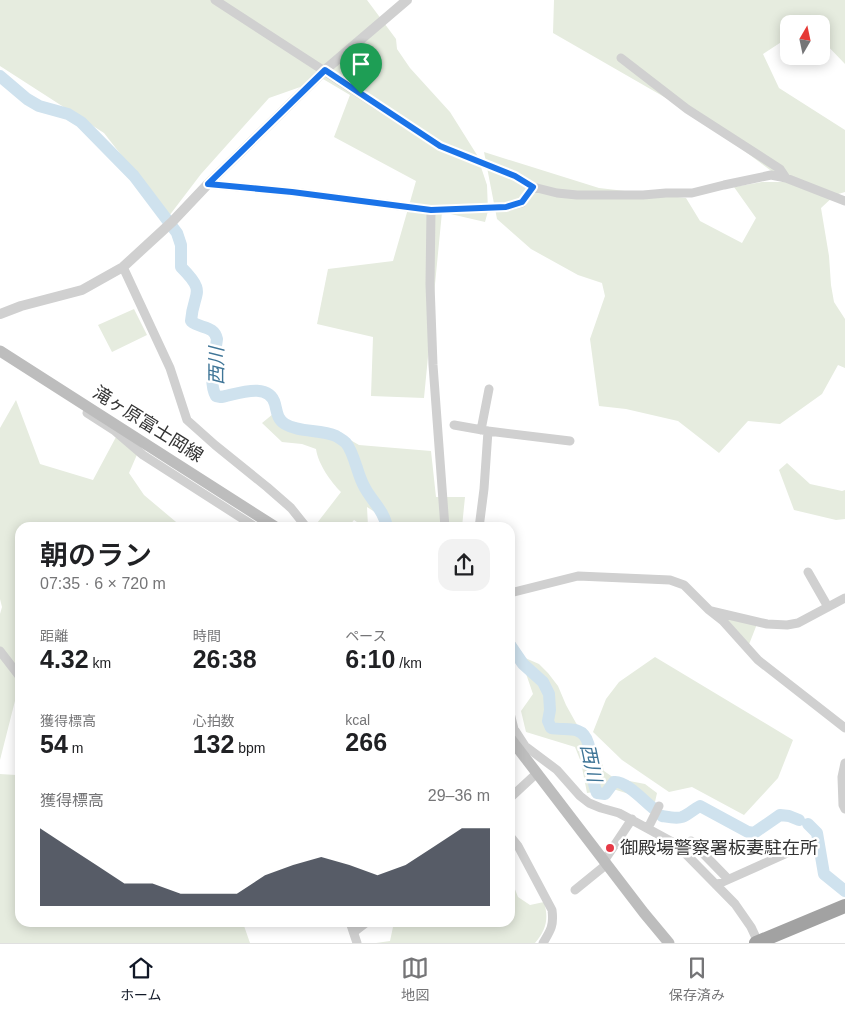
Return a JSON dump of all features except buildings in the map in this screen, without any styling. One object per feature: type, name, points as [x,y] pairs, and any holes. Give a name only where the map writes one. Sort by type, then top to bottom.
[{"type":"highway","points":[[757,943],[840,908]]},
{"type":"main road","name":"滝ヶ原富士岡線","points":[[0,351],[268,522]]},
{"type":"main road","points":[[515,742],[522,748],[537,773],[669,943]]},
{"type":"street","points":[[215,0],[440,146],[515,176],[533,187],[557,193],[577,195],[692,193],[771,175],[786,178],[845,201]]},
{"type":"street","points":[[0,314],[21,306],[82,290],[123,267],[172,222],[208,184],[325,70],[407,0]]},
{"type":"street","points":[[620,58],[687,109],[780,169],[786,178]]},
{"type":"street","points":[[208,184],[292,192],[431,210],[506,207],[522,202],[533,187]]},
{"type":"street","points":[[431,210],[430,284],[433,365],[445,522]]},
{"type":"street","points":[[123,267],[170,368],[187,420],[267,486],[291,508],[302,522]]},
{"type":"street","points":[[480,522],[484,489],[485,431],[489,389]]},
{"type":"street","points":[[87,413],[115,432],[143,455],[241,522]]},
{"type":"street","points":[[454,425],[570,442]]},
{"type":"street","points":[[808,572],[828,607]]},
{"type":"street","points":[[515,592],[578,576],[670,580],[684,585],[723,621],[758,660],[845,728]]},
{"type":"street","points":[[709,610],[767,624],[787,625],[798,623],[845,598]]},
{"type":"street","points":[[0,651],[15,670]]},
{"type":"street","points":[[515,731],[522,748],[557,770],[580,796],[590,803],[619,813],[676,844],[735,904],[751,927],[757,943]]},
{"type":"street","points":[[845,764],[842,777],[843,805],[845,809]]},
{"type":"street","points":[[515,793],[537,773]]},
{"type":"street","points":[[648,828],[659,806]]},
{"type":"street","points":[[575,890],[606,862],[632,820]]},
{"type":"street","points":[[691,841],[728,879]]},
{"type":"street","points":[[515,842],[552,910],[553,922],[551,930],[543,943]]},
{"type":"street","points":[[716,885],[794,850]]},
{"type":"street","points":[[354,939],[363,927]]},
{"type":"shaded area","points":[[0,0],[367,0],[396,39],[397,49],[410,68],[450,112],[477,155],[487,185],[488,211],[485,222],[442,212],[424,398],[371,396],[373,337],[317,324],[328,269],[393,261],[416,181],[334,137],[350,95],[323,79],[269,98],[201,174],[169,216],[104,133],[0,66]]},
{"type":"shaded area","points":[[554,0],[845,0],[845,64],[830,48],[830,15],[780,15],[780,43],[763,54],[779,88],[845,130],[845,192],[835,195],[821,208],[834,302],[845,319],[845,368],[838,365],[822,394],[780,424],[748,421],[719,453],[678,421],[626,409],[599,406],[590,339],[605,296],[602,283],[578,275],[531,249],[497,219],[484,152],[599,188],[686,198],[700,221],[742,243],[756,218],[734,187],[762,182],[786,182],[699,117],[553,33]]},
{"type":"shaded area","points":[[134,309],[147,335],[112,352],[98,325]]},
{"type":"shaded area","points":[[16,400],[40,464],[93,480],[116,437],[139,450],[129,473],[144,495],[176,522],[15,522],[15,701],[0,760],[0,614],[2,607],[0,599],[0,428]]},
{"type":"shaded area","points":[[273,414],[289,423],[333,430],[359,445],[431,451],[436,497],[465,497],[462,522],[380,522],[378,514],[367,507],[368,522],[357,522],[354,520],[352,522],[318,522],[341,492],[319,461],[316,449],[302,444],[282,442],[262,423]]},
{"type":"shaded area","points":[[787,463],[810,484],[845,490],[845,519],[836,520],[794,510],[779,470]]},
{"type":"shaded area","points":[[717,614],[757,624],[748,647]]},
{"type":"shaded area","points":[[515,642],[523,657],[539,664],[558,686],[576,723],[600,756],[604,771],[614,778],[645,784],[657,793],[655,802],[613,789],[587,793],[581,762],[575,747],[526,732],[521,711],[533,694],[523,665],[515,658]]},
{"type":"shaded area","points":[[655,657],[793,740],[778,778],[744,815],[692,787],[669,792],[622,760],[593,732],[606,699],[619,682]]},
{"type":"shaded area","points":[[0,774],[15,775],[15,927],[244,927],[250,943],[0,943]]},
{"type":"shaded area","points":[[515,889],[518,897],[530,905],[544,902],[546,924],[542,934],[535,943],[376,943],[390,941],[393,927],[515,927]]},
{"type":"waterway","name":"西川","points":[[0,76],[27,99],[39,106],[68,114],[81,122],[134,176],[177,233],[181,245],[181,267],[197,288],[191,321],[213,331],[217,339],[212,376],[212,384],[216,396],[221,397],[252,391],[266,393],[272,397],[279,418],[285,424],[297,429],[330,434],[344,441],[352,453],[365,488],[386,522]]},
{"type":"waterway","name":"西川","points":[[515,652],[523,664],[543,682],[549,694],[550,710],[548,721],[551,728],[575,730],[584,735],[590,749],[594,786],[597,793],[605,794],[614,782],[618,782],[629,788],[653,808]]},
{"type":"waterway","name":"西川","points":[[662,816],[680,818],[700,806],[748,832],[754,833],[780,815],[799,820]]},
{"type":"waterway","name":"西川","points":[[808,824],[817,833],[824,874],[845,891]]},
{"type":"place","name":"御殿場警察署板妻駐在所","points":[[610,848]]},
{"type":"route","points":[[325,70],[361,94],[440,146],[515,176],[533,187],[522,202],[506,207],[431,210],[292,192],[208,184],[325,70]]}]
